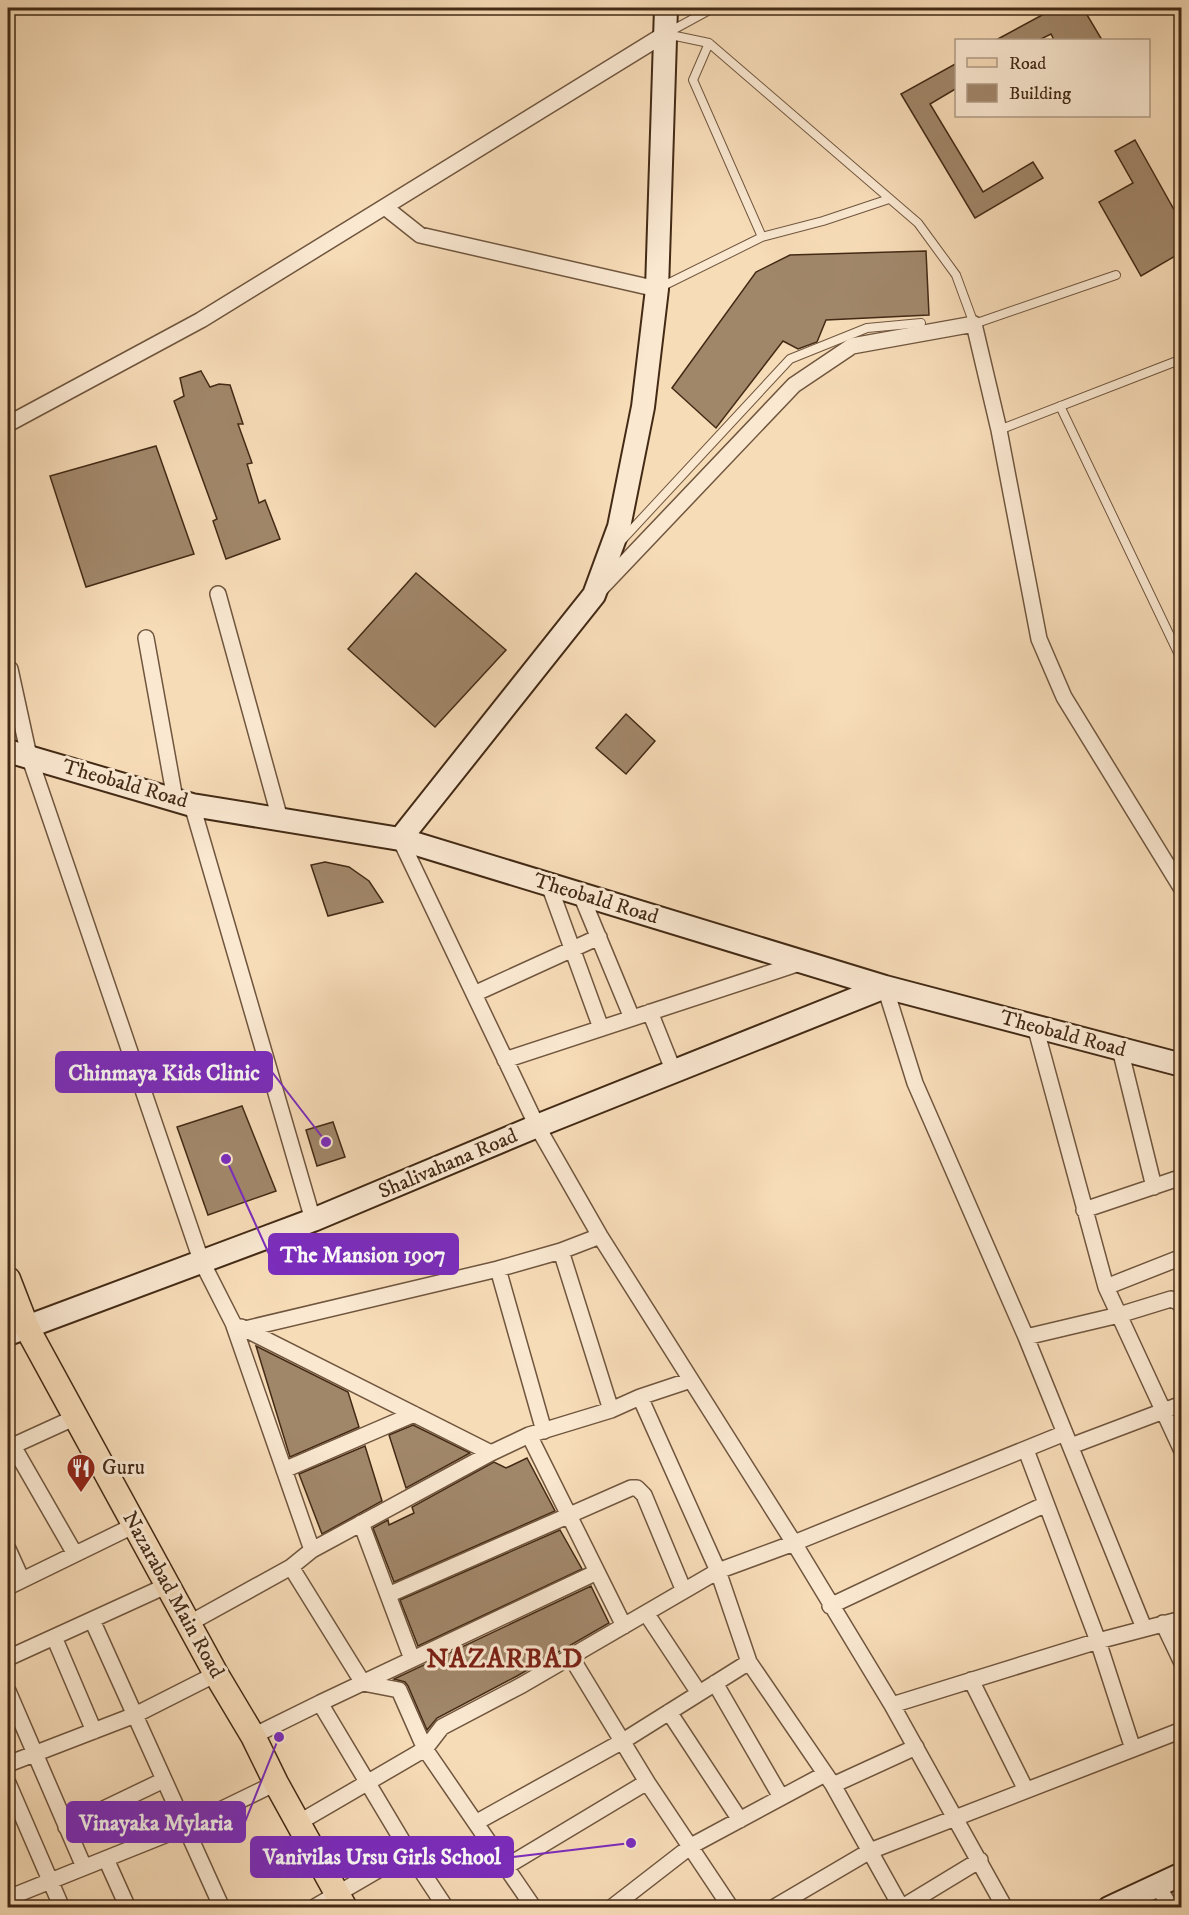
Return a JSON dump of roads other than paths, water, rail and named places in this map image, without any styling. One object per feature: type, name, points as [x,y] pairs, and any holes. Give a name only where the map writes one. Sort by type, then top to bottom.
[{"type":"main road","name":"Nazarabad Main Road","points":[[8,1279],[17,1331],[75,1417],[342,1901]]},
{"type":"street","points":[[594,595],[619,527],[643,407],[657,289],[666,8]]},
{"type":"street","points":[[8,424],[201,320],[665,34]]},
{"type":"street","points":[[386,208],[420,235],[657,289]]},
{"type":"street","points":[[1005,1908],[892,1705],[794,1543],[600,1236],[537,1126],[400,839],[594,595],[794,385],[852,346],[974,324],[999,430],[1039,639],[1064,697],[1182,889]]},
{"type":"street","points":[[218,594],[280,819]]},
{"type":"street","points":[[146,638],[184,802],[314,1220]]},
{"type":"street","points":[[10,669],[18,754],[201,1260],[239,1326],[284,1470],[312,1550]]},
{"type":"street","name":"Theobald Road","points":[[18,754],[184,802],[400,839],[885,987],[1182,1065]]},
{"type":"street","points":[[549,885],[601,1028]]},
{"type":"street","points":[[581,895],[632,1018]]},
{"type":"street","points":[[474,994],[599,937]]},
{"type":"street","points":[[505,1060],[803,962]]},
{"type":"street","points":[[885,987],[915,1083],[1026,1337],[1144,1628]]},
{"type":"street","name":"Shalivahana Road","points":[[17,1331],[201,1260],[314,1220],[537,1126],[885,987]]},
{"type":"street","points":[[650,1012],[674,1072]]},
{"type":"street","points":[[1035,1026],[1106,1287],[1182,1451]]},
{"type":"street","points":[[1120,1048],[1154,1187]]},
{"type":"street","points":[[1084,1210],[1182,1177]]},
{"type":"street","points":[[239,1326],[498,1269],[561,1251],[600,1236]]},
{"type":"street","points":[[561,1251],[611,1410]]},
{"type":"street","points":[[1106,1287],[1182,1257]]},
{"type":"street","points":[[498,1269],[537,1433],[569,1515],[624,1626]]},
{"type":"street","points":[[1026,1337],[1119,1315],[1171,1299],[1182,1307]]},
{"type":"street","points":[[239,1326],[491,1453]]},
{"type":"street","points":[[188,1623],[291,1567],[312,1550],[491,1453],[537,1433],[611,1410],[640,1397],[691,1380]]},
{"type":"street","points":[[640,1397],[718,1571],[749,1662],[829,1779],[901,1907],[980,1860]]},
{"type":"street","points":[[298,1823],[425,1749],[442,1727],[522,1685],[718,1571],[1026,1450],[1182,1404]]},
{"type":"street","points":[[284,1470],[414,1414]]},
{"type":"street","points":[[75,1417],[10,1447],[75,1554]]},
{"type":"street","points":[[1026,1450],[1098,1641],[1133,1749]]},
{"type":"street","points":[[388,1595],[631,1488],[638,1488],[644,1495],[684,1591]]},
{"type":"street","points":[[831,1606],[1046,1504]]},
{"type":"street","points":[[361,1523],[412,1659]]},
{"type":"street","points":[[8,1548],[15,1584],[135,1525]]},
{"type":"street","points":[[291,1567],[363,1683],[399,1690],[425,1749],[534,1908]]},
{"type":"street","points":[[253,1736],[597,1572]]},
{"type":"street","points":[[8,1658],[168,1585]]},
{"type":"street","points":[[646,1613],[699,1693]]},
{"type":"street","points":[[892,1705],[1098,1641],[1182,1619]]},
{"type":"street","points":[[92,1620],[222,1908]]},
{"type":"street","points":[[1163,1623],[1182,1663]]},
{"type":"street","points":[[54,1636],[94,1731]]},
{"type":"street","points":[[571,1657],[647,1782],[731,1908]]},
{"type":"street","points":[[477,1822],[623,1741],[749,1662]]},
{"type":"street","points":[[8,1764],[135,1715],[216,1674]]},
{"type":"street","points":[[971,1680],[1026,1790]]},
{"type":"street","points":[[715,1683],[781,1797]]},
{"type":"street","points":[[8,1691],[33,1754],[84,1867]]},
{"type":"street","points":[[320,1703],[446,1908]]},
{"type":"street","points":[[669,1712],[740,1820]]},
{"type":"street","points":[[773,1908],[870,1851],[1182,1730]]},
{"type":"street","points":[[611,1908],[691,1846],[781,1797],[916,1747]]},
{"type":"street","points":[[66,1827],[164,1780]]},
{"type":"street","points":[[507,1866],[647,1782]]},
{"type":"street","points":[[8,1783],[62,1908]]},
{"type":"street","points":[[8,1898],[185,1827],[276,1783]]},
{"type":"street","points":[[313,1908],[342,1901],[410,1852]]},
{"type":"street","points":[[106,1859],[128,1908]]},
{"type":"street","points":[[1109,1908],[1182,1874]]},
{"type":"street","points":[[1157,1885],[1171,1908]]},
{"type":"lane","points":[[665,34],[713,8]]},
{"type":"lane","points":[[665,34],[709,43],[918,223],[956,275],[974,324],[1116,275]]},
{"type":"lane","points":[[709,43],[693,80],[762,237]]},
{"type":"lane","points":[[657,289],[762,237],[823,221],[889,199]]},
{"type":"lane","points":[[610,552],[790,359],[867,328],[921,323]]},
{"type":"lane","points":[[999,430],[1182,359]]},
{"type":"lane","points":[[1060,406],[1182,661]]},
{"type":"place","name":"Chinmaya Kids Clinic","points":[[326,1142]]},
{"type":"place","name":"The Mansion 1907","points":[[226,1159]]},
{"type":"place","name":"Guru","points":[[81,1494]]},
{"type":"place","name":"Vinayaka Mylaria","points":[[279,1737]]},
{"type":"place","name":"Vanivilas Ursu Girls School","points":[[631,1843]]},
{"type":"district","name":"NAZARBAD","points":[[505,1659]]}]
